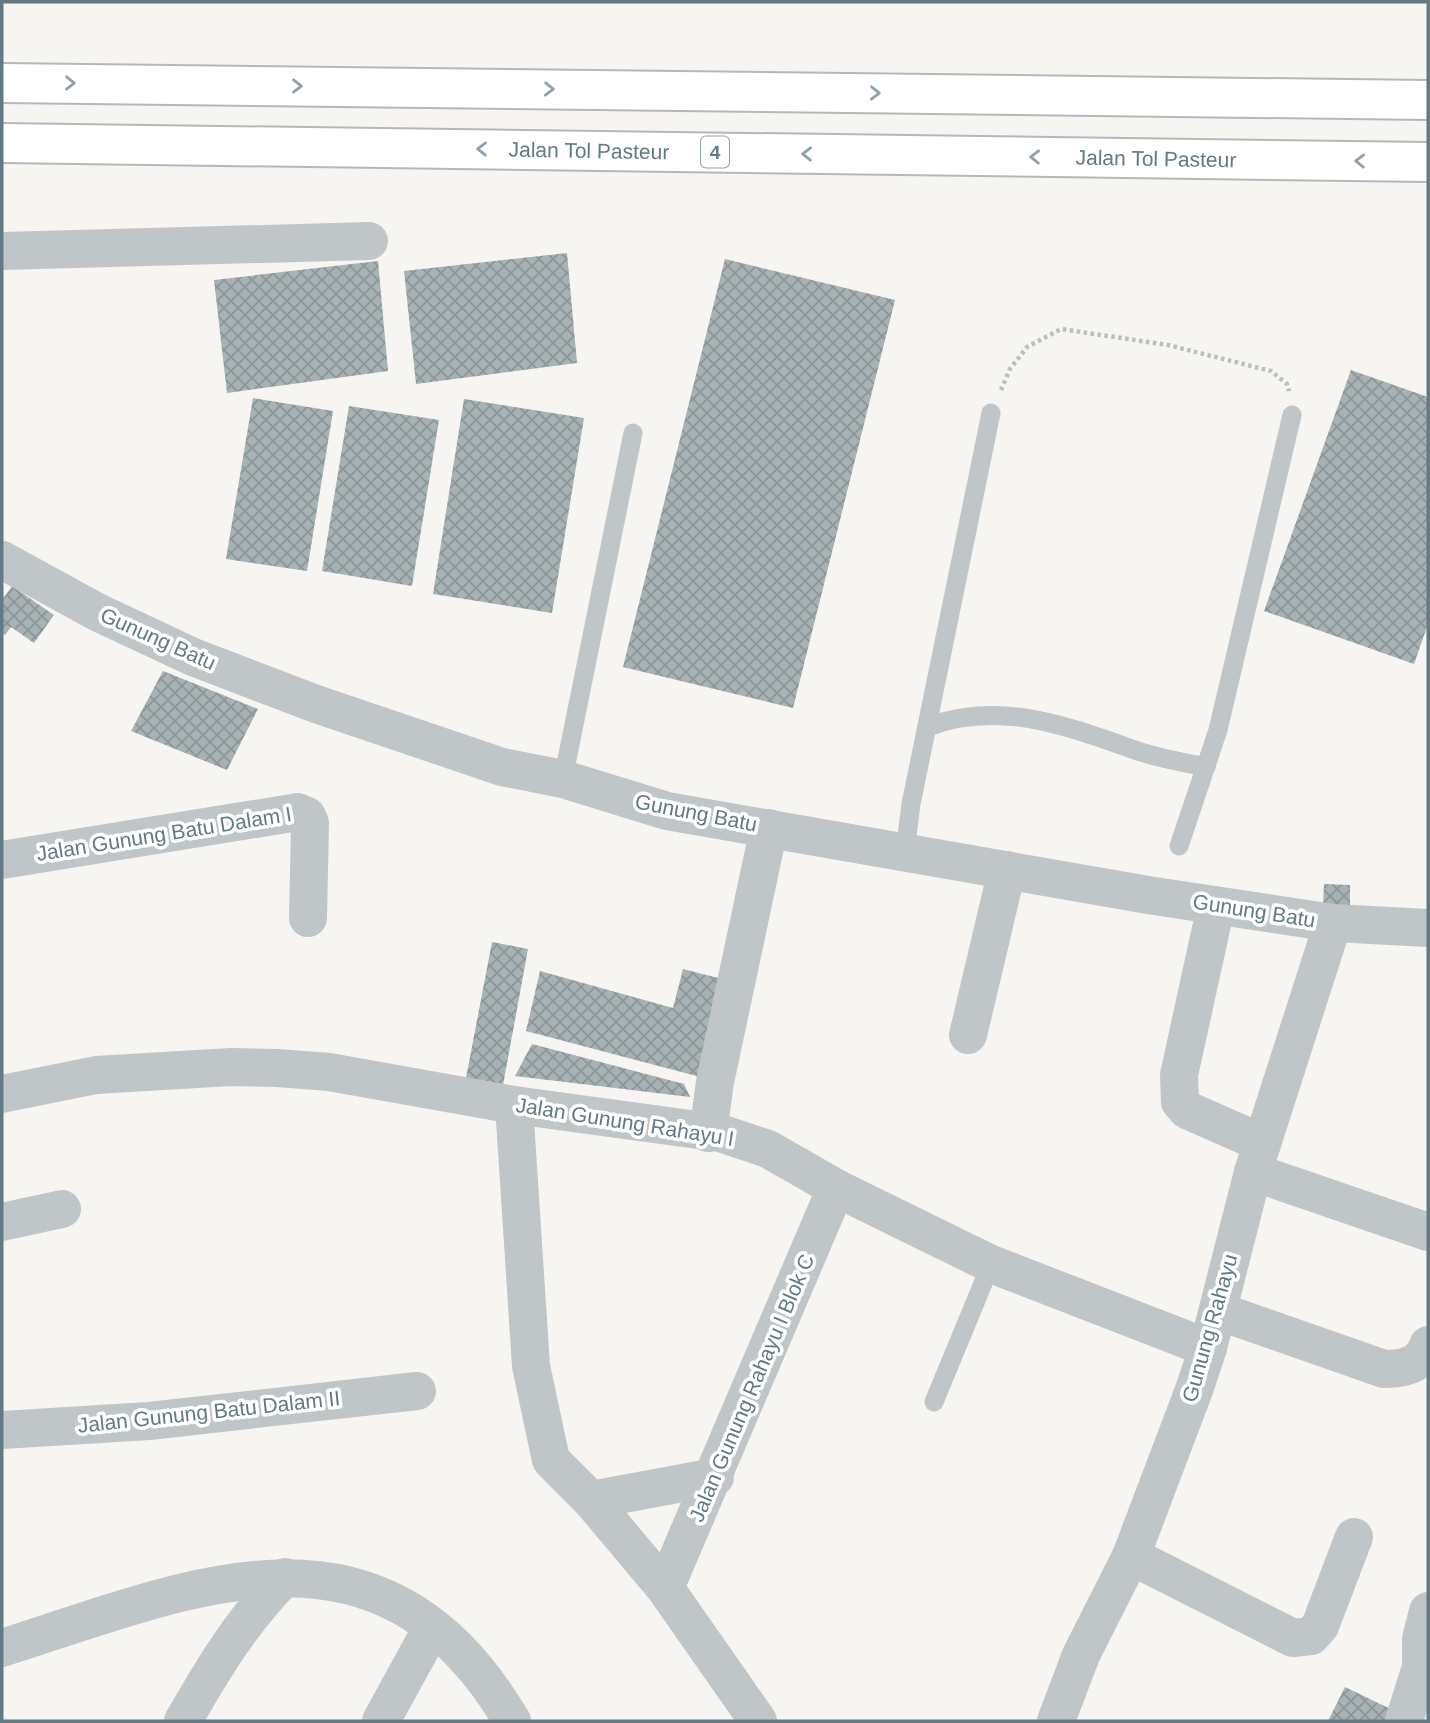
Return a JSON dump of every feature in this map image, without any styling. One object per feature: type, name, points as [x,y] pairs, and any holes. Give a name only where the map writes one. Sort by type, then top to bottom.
[{"type":"highway","points":[[2,83],[1428,100]]},
{"type":"highway","name":"Jalan Tol Pasteur","points":[[2,143],[1428,162]]},
{"type":"street","points":[[2,251],[369,241]]},
{"type":"street","name":"Gunung Batu","points":[[2,560],[97,612],[193,657],[464,755],[502,767],[563,779],[667,811],[1216,906],[1333,923],[1428,928]]},
{"type":"street","name":"Jalan Gunung Batu Dalam I","points":[[2,860],[298,812],[307,816],[310,823],[308,918]]},
{"type":"street","points":[[708,1133],[715,1082],[769,828]]},
{"type":"street","points":[[968,1035],[1007,870]]},
{"type":"street","points":[[1216,906],[1179,1075],[1180,1102],[1187,1110],[1258,1158],[1428,1231]]},
{"type":"street","name":"Gunung Rahayu","points":[[1056,1721],[1081,1655],[1131,1556],[1208,1348],[1258,1158],[1333,923]]},
{"type":"street","name":"Jalan Gunung Rahayu I","points":[[2,1094],[96,1075],[231,1067],[329,1072],[514,1105],[720,1133],[768,1149],[836,1188],[991,1264],[1208,1348]]},
{"type":"street","points":[[514,1105],[531,1366],[551,1460],[591,1500],[666,1588],[758,1721]]},
{"type":"street","name":"Jalan Gunung Rahayu I Blok C","points":[[666,1588],[836,1188]]},
{"type":"street","points":[[2,1222],[62,1209]]},
{"type":"street","points":[[1218,1311],[1384,1369],[1404,1369],[1428,1349]]},
{"type":"street","name":"Jalan Gunung Batu Dalam II","points":[[2,1430],[149,1421],[417,1391]]},
{"type":"street","points":[[591,1500],[715,1477]]},
{"type":"street","points":[[1131,1556],[1293,1638],[1311,1636],[1320,1626],[1354,1536]]},
{"type":"street","points":[[183,1721],[222,1653],[251,1612],[285,1577]]},
{"type":"street","points":[[2,1648],[188,1591],[239,1580],[285,1577],[338,1581],[382,1595],[432,1628],[481,1677],[512,1721]]},
{"type":"street","points":[[188,1591],[210,1619],[222,1653]]},
{"type":"street","points":[[1404,1721],[1421,1667],[1421,1639],[1428,1611]]},
{"type":"street","points":[[381,1721],[432,1628]]},
{"type":"lane","points":[[905,852],[927,727],[991,413]]},
{"type":"lane","points":[[1179,846],[1218,730],[1292,415]]},
{"type":"lane","points":[[563,779],[633,433]]},
{"type":"lane","points":[[927,727],[951,718],[981,713],[1049,722],[1093,733],[1163,758],[1206,767]]},
{"type":"lane","points":[[934,1402],[991,1264]]},
{"type":"path","points":[[991,413],[1010,369],[1027,347],[1061,330],[1168,345],[1271,372],[1287,384],[1292,397],[1292,415]]},
{"type":"building","points":[[567,253],[577,363],[416,384],[404,271]]},
{"type":"building","points":[[725,259],[895,300],[793,708],[623,667]]},
{"type":"building","points":[[378,261],[388,371],[227,393],[214,280]]},
{"type":"building","points":[[1351,370],[1428,397],[1428,624],[1414,664],[1264,611]]},
{"type":"building","points":[[253,398],[333,411],[307,571],[226,559]]},
{"type":"building","points":[[464,399],[584,418],[552,613],[433,594]]},
{"type":"building","points":[[349,406],[439,420],[412,586],[322,571]]},
{"type":"building","points":[[12,586],[54,615],[34,643],[11,627],[5,635],[2,632],[2,600]]},
{"type":"building","points":[[163,671],[258,709],[227,770],[131,731]]},
{"type":"building","points":[[1324,884],[1350,885],[1350,907],[1323,907]]},
{"type":"building","points":[[492,942],[528,949],[503,1085],[466,1078]]},
{"type":"building","points":[[683,969],[730,981],[704,1078],[526,1031],[540,971],[673,1008]]},
{"type":"building","points":[[532,1044],[684,1084],[690,1097],[515,1076]]},
{"type":"building","points":[[1345,1687],[1403,1715],[1400,1721],[1328,1721]]}]
